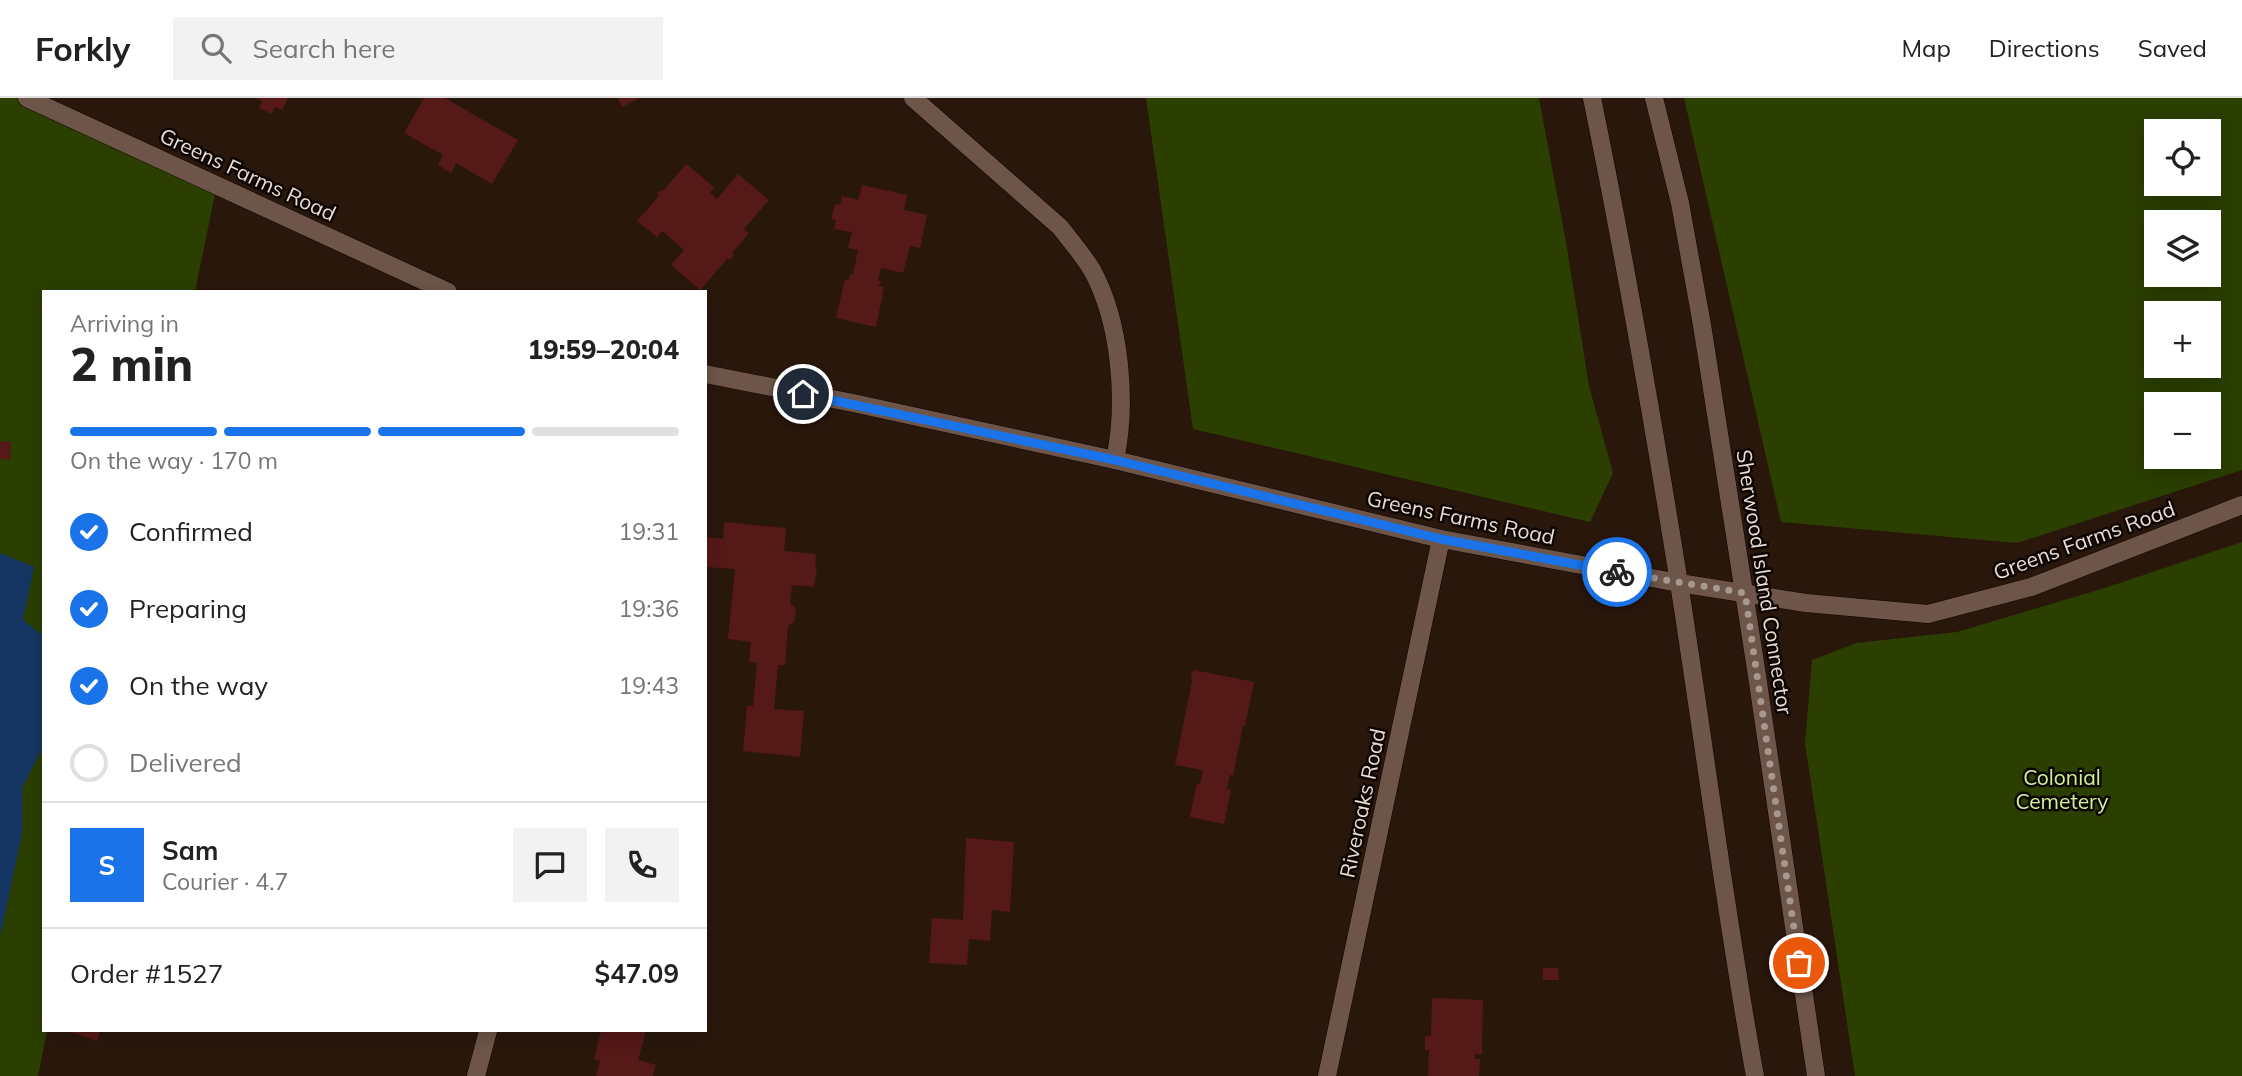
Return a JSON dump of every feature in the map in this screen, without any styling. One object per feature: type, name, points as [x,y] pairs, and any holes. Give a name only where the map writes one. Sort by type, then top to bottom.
[{"type":"main road","name":"Greens Farms Road","points":[[27,98],[444,290]]},
{"type":"main road","points":[[913,98],[1060,227],[1093,272],[1112,327],[1117,357],[1121,430],[1115,460]]},
{"type":"main road","points":[[1592,98],[1623,251],[1679,583],[1755,1076]]},
{"type":"main road","name":"Sherwood Island Connector","points":[[1654,98],[1680,203],[1691,263],[1745,593],[1816,1076]]},
{"type":"main road","name":"Greens Farms Road","points":[[707,374],[1115,460],[1441,539],[1679,583],[1806,603],[1928,614],[2031,587],[2242,505]]},
{"type":"main road","name":"Riveroaks Road","points":[[1327,1076],[1441,539]]},
{"type":"main road","points":[[476,1076],[488,1032]]},
{"type":"green space","points":[[0,98],[27,98],[217,184],[195,290],[42,290],[42,1032],[47,1032],[38,1076],[0,1076]]},
{"type":"green space","points":[[1146,98],[1539,98],[1589,386],[1613,473],[1590,522],[1193,429]]},
{"type":"green space","points":[[1684,98],[2242,98],[2242,470],[2017,543],[1781,522]]},
{"type":"green space","name":"Colonial Cemetery","points":[[2242,542],[2242,1076],[1855,1076],[1805,743],[1812,660],[1856,643],[1957,632],[2108,587]]},
{"type":"water","points":[[0,553],[34,567],[23,620],[42,634],[42,750],[22,788],[22,834],[0,936]]},
{"type":"building","points":[[256,98],[288,98],[282,110],[275,107],[272,114],[259,108],[262,101]]},
{"type":"building","points":[[424,98],[445,98],[518,140],[492,184],[456,163],[451,173],[438,165],[443,155],[404,133]]},
{"type":"building","points":[[618,98],[640,98],[622,107]]},
{"type":"building","points":[[686,164],[714,187],[710,193],[717,199],[738,174],[769,200],[744,229],[749,233],[732,253],[734,255],[730,260],[728,258],[700,290],[671,265],[684,250],[662,231],[657,237],[637,221],[659,196],[657,194],[663,191]]},
{"type":"building","points":[[862,185],[907,195],[904,210],[927,215],[920,248],[910,246],[903,273],[881,268],[878,281],[881,281],[879,286],[884,287],[876,327],[836,318],[845,279],[849,280],[850,274],[853,275],[858,250],[848,248],[852,232],[834,229],[836,220],[831,219],[835,204],[840,205],[842,196],[858,200]]},
{"type":"building","points":[[0,441],[11,442],[10,460],[0,459]]},
{"type":"building","points":[[724,522],[786,528],[784,551],[816,554],[814,587],[792,585],[790,603],[796,609],[794,622],[788,626],[785,665],[778,665],[774,709],[804,711],[800,757],[743,751],[747,706],[753,706],[757,663],[749,662],[751,642],[728,639],[735,569],[707,567],[707,537],[723,539]]},
{"type":"building","points":[[1194,670],[1254,682],[1233,775],[1230,775],[1227,789],[1231,790],[1224,824],[1190,817],[1197,783],[1200,784],[1203,770],[1175,765],[1192,681],[1191,671],[1194,673]]},
{"type":"building","points":[[966,838],[1014,842],[1010,912],[992,910],[990,941],[969,939],[967,965],[929,963],[932,918],[963,920]]},
{"type":"building","points":[[1543,968],[1558,968],[1559,980],[1543,980]]},
{"type":"building","points":[[1432,998],[1483,1000],[1482,1054],[1475,1054],[1475,1059],[1480,1059],[1479,1076],[1428,1076],[1429,1050],[1425,1050],[1425,1036],[1431,1036]]},
{"type":"building","points":[[70,1032],[100,1032],[97,1041]]},
{"type":"building","points":[[601,1032],[646,1032],[638,1060],[656,1065],[653,1076],[596,1076],[600,1061],[594,1059]]},
{"type":"way so far","points":[[1617,572],[1745,593],[1799,963]]},
{"type":"route","points":[[803,394],[1115,460],[1441,539],[1617,572]]}]
